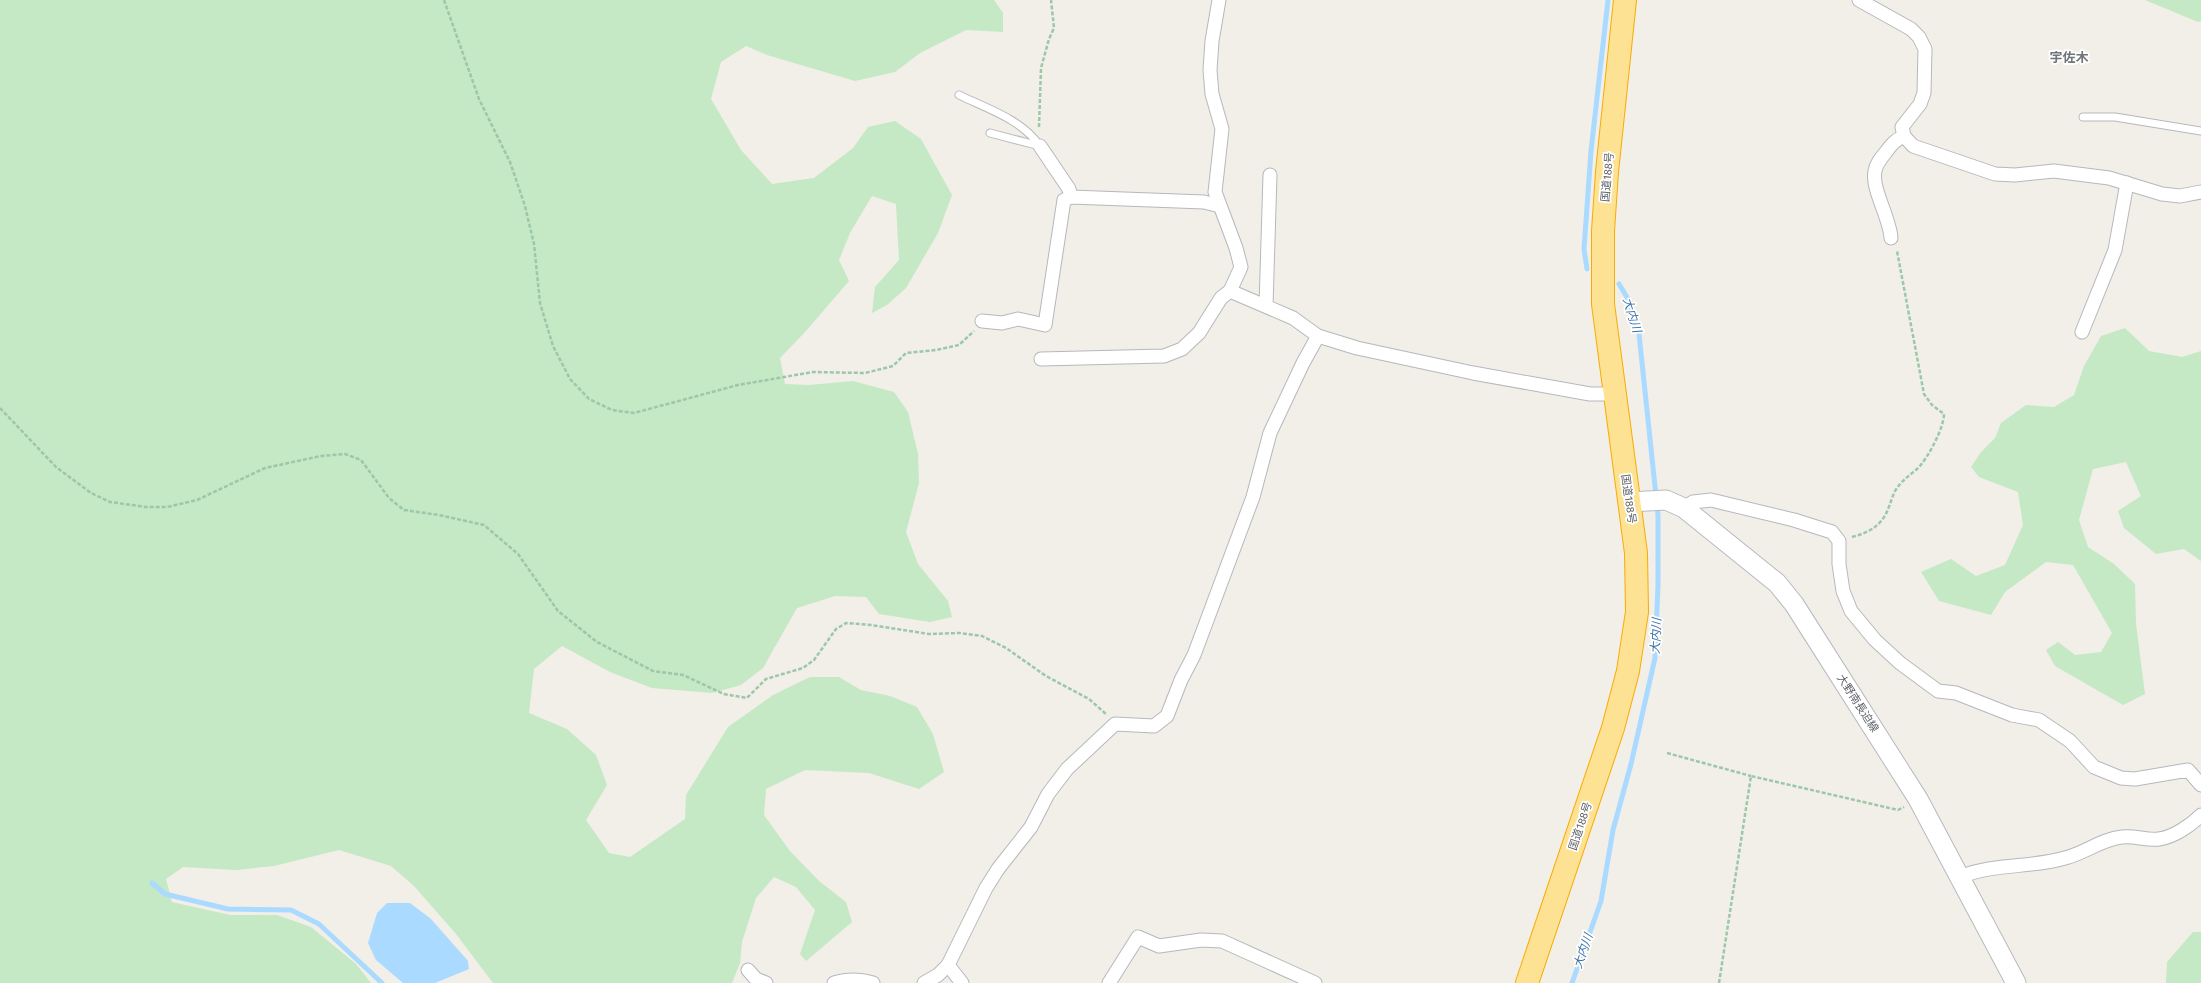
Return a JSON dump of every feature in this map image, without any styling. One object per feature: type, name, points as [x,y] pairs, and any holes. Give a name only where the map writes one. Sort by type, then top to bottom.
[{"type":"highway","name":"国道188号","points":[[1526,983],[1612,728],[1628,671],[1637,612],[1637,502],[1615,394],[1603,304],[1603,231],[1607,172],[1625,0]]},
{"type":"main road","name":"大野南長迫線","points":[[1637,502],[1666,500],[1684,508],[1777,583],[1794,604],[1918,799],[2016,983]]},
{"type":"street","points":[[1041,359],[1164,356],[1182,349],[1199,333],[1221,298],[1230,291],[1241,267],[1236,248],[1215,192],[1222,129],[1212,94],[1210,70],[1212,41],[1219,0]]},
{"type":"street","points":[[1858,0],[1911,30],[1919,37],[1925,49],[1924,93],[1920,104],[1902,127],[1904,136],[1913,146],[1995,174],[2054,171],[2109,178],[2162,194],[2180,196],[2201,192]]},
{"type":"street","points":[[1891,238],[1890,227],[1878,191],[1874,173],[1877,163],[1896,139],[1904,136]]},
{"type":"street","points":[[1040,146],[1069,189],[1071,197]]},
{"type":"street","points":[[1266,306],[1270,175]]},
{"type":"street","points":[[2082,332],[2115,250],[2127,184]]},
{"type":"street","points":[[982,321],[1002,323],[1018,319],[1044,325],[1060,217],[1064,200],[1071,197],[1204,202],[1220,206]]},
{"type":"street","points":[[1230,291],[1293,318],[1318,336],[1357,348],[1473,373],[1590,394],[1615,394]]},
{"type":"street","points":[[924,983],[938,975],[948,965],[986,888],[998,869],[1031,827],[1048,794],[1067,769],[1115,724],[1154,726],[1167,716],[1181,680],[1194,655],[1253,497],[1270,433],[1303,363],[1318,336]]},
{"type":"street","points":[[1684,508],[1692,502],[1711,500],[1794,520],[1832,532],[1839,541],[1839,564],[1843,591],[1851,612],[1880,645],[1900,663],[1938,691],[1956,693],[2012,714],[2040,720],[2070,741],[2094,767],[2104,773],[2121,778],[2135,779],[2188,770],[2201,785]]},
{"type":"street","points":[[1960,877],[1974,871],[2000,866],[2037,864],[2065,858],[2080,853],[2088,848],[2121,837],[2158,839],[2174,834],[2201,815]]},
{"type":"street","points":[[1109,983],[1138,937],[1159,946],[1201,940],[1222,941],[1315,983]]},
{"type":"street","points":[[948,965],[962,983]]},
{"type":"street","points":[[748,970],[756,979],[766,983]]},
{"type":"street","points":[[834,983],[860,979],[873,983]]},
{"type":"lane","points":[[959,95],[1017,122],[1033,135],[1040,146]]},
{"type":"lane","points":[[2083,117],[2115,117],[2201,131]]},
{"type":"lane","points":[[990,133],[1040,146]]},
{"type":"path","points":[[444,0],[479,99],[510,162],[525,206],[534,244],[540,303],[553,346],[570,379],[589,399],[612,410],[634,413],[738,385],[813,372],[865,373],[893,366],[906,353],[936,350],[959,345],[982,321]]},
{"type":"path","points":[[1040,146],[1038,130],[1041,68],[1049,39],[1054,28],[1051,0]]},
{"type":"path","points":[[1839,541],[1868,532],[1881,522],[1895,491],[1904,479],[1918,468],[1926,457],[1944,422],[1944,414],[1932,405],[1924,394],[1898,253],[1891,238]]},
{"type":"path","points":[[0,408],[56,467],[91,493],[110,502],[146,507],[167,507],[197,500],[265,468],[321,456],[345,454],[361,460],[389,498],[404,510],[439,515],[484,525],[518,554],[558,611],[597,642],[653,671],[683,675],[724,694],[747,698],[766,679],[803,668],[814,660],[836,629],[846,623],[929,634],[960,633],[982,636],[1006,648],[1046,676],[1089,700],[1104,710],[1115,724]]},
{"type":"path","points":[[1668,753],[1751,776],[1898,810],[1918,799]]},
{"type":"path","points":[[1719,983],[1751,776]]},
{"type":"green space","points":[[0,0],[994,0],[1003,13],[1003,32],[966,30],[920,53],[895,72],[855,81],[767,55],[746,46],[721,62],[711,99],[741,150],[772,184],[814,178],[853,148],[868,127],[895,121],[921,139],[952,195],[938,233],[906,288],[887,305],[872,313],[875,287],[899,260],[896,204],[872,196],[850,233],[839,260],[849,281],[806,331],[780,358],[785,384],[809,385],[853,381],[894,392],[908,412],[918,454],[919,483],[906,532],[918,564],[948,601],[952,617],[930,622],[879,614],[866,597],[835,596],[797,608],[763,668],[741,685],[712,693],[652,688],[610,672],[562,646],[534,669],[529,713],[567,729],[596,755],[607,785],[586,820],[609,853],[630,857],[685,819],[686,795],[728,727],[773,695],[810,677],[839,677],[861,690],[890,696],[917,707],[933,734],[944,772],[919,789],[869,773],[805,770],[766,789],[764,815],[790,851],[819,881],[846,902],[852,922],[806,961],[800,954],[815,910],[796,887],[774,877],[756,898],[742,942],[740,963],[732,983],[493,983],[456,934],[414,886],[391,866],[339,850],[274,866],[236,870],[183,867],[166,879],[172,902],[230,915],[277,915],[311,927],[356,964],[371,983],[0,983]]},
{"type":"green space","points":[[2145,0],[2201,0],[2201,21],[2198,22]]},
{"type":"green space","points":[[2125,328],[2149,351],[2182,357],[2201,351],[2201,561],[2184,549],[2156,554],[2124,528],[2118,511],[2141,496],[2126,462],[2093,469],[2079,520],[2088,547],[2114,564],[2135,584],[2136,624],[2145,694],[2123,705],[2055,666],[2046,650],[2058,642],[2075,655],[2101,652],[2112,633],[2073,565],[2046,562],[2005,592],[1991,615],[1939,601],[1921,572],[1951,559],[1976,576],[2005,565],[2023,525],[2018,492],[1979,477],[1971,467],[1981,452],[1995,438],[2001,423],[2026,405],[2054,407],[2074,395],[2084,366],[2101,336]]},
{"type":"green space","points":[[2193,932],[2201,932],[2201,983],[2166,983],[2167,962]]},
{"type":"water","points":[[387,903],[410,903],[431,919],[468,961],[469,969],[435,983],[403,983],[376,960],[368,943],[377,913]]},
{"type":"waterway","name":"大内川","points":[[1587,269],[1584,249],[1591,151],[1608,0]]},
{"type":"waterway","name":"大内川","points":[[1572,983],[1601,901],[1613,830],[1631,764],[1655,658],[1658,585],[1658,515],[1639,334],[1628,299],[1619,284]]},
{"type":"waterway","points":[[152,883],[165,894],[228,909],[291,910],[319,924],[382,983]]},
{"type":"district","name":"宇佐木","points":[[2069,57]]}]
